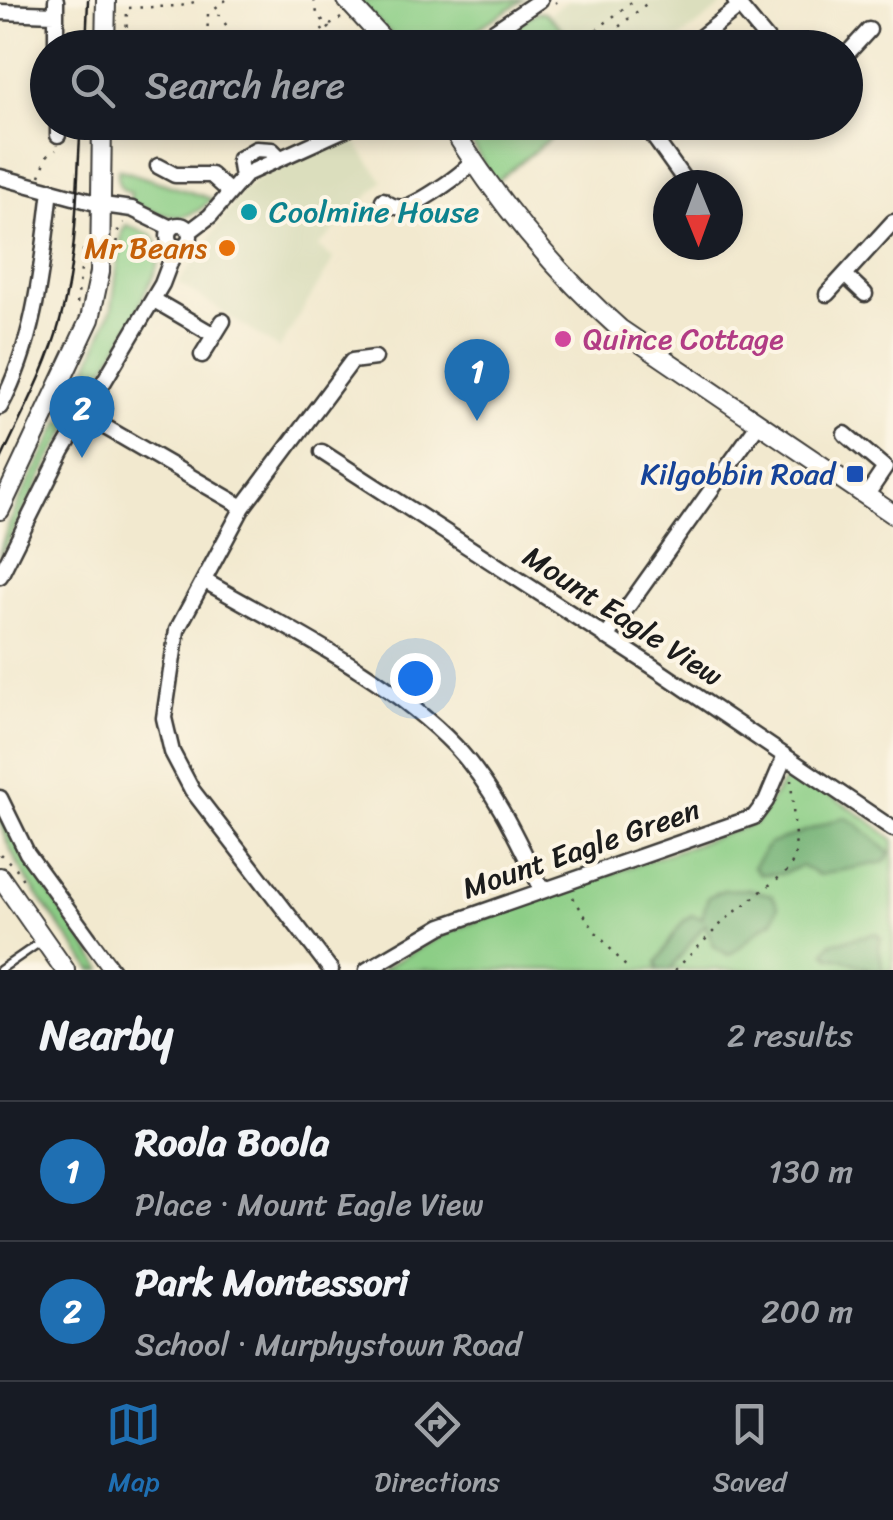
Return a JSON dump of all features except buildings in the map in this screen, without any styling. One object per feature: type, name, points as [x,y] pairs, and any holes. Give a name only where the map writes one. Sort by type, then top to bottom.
[{"type":"street","points":[[105,30],[106,0]]},
{"type":"street","points":[[497,30],[548,2]]},
{"type":"street","points":[[707,30],[738,3],[760,30]]},
{"type":"street","points":[[0,12],[56,7]]},
{"type":"street","points":[[345,9],[378,30]]},
{"type":"street","points":[[863,37],[869,30]]},
{"type":"street","points":[[0,510],[90,319],[100,272],[102,140]]},
{"type":"street","points":[[176,246],[186,244],[188,232],[210,216],[242,178],[320,140]]},
{"type":"street","points":[[459,140],[494,194],[584,297],[620,329],[893,514]]},
{"type":"street","points":[[657,140],[678,170]]},
{"type":"street","points":[[383,200],[392,207],[406,207],[456,178],[472,162]]},
{"type":"street","points":[[158,166],[175,175],[210,174],[230,192]]},
{"type":"street","points":[[0,176],[103,205],[132,209],[172,228],[183,226],[188,232]]},
{"type":"street","points":[[0,407],[26,352],[42,270],[44,188]]},
{"type":"street","points":[[827,294],[893,222]]},
{"type":"street","points":[[172,228],[168,237],[176,246]]},
{"type":"street","points":[[0,576],[25,520],[154,300],[176,246]]},
{"type":"street","points":[[846,276],[866,294]]},
{"type":"street","points":[[154,300],[214,335]]},
{"type":"street","points":[[202,356],[223,320]]},
{"type":"street","points":[[331,970],[192,790],[172,752],[164,718],[177,630],[243,507],[352,362],[375,358]]},
{"type":"street","points":[[86,416],[243,507]]},
{"type":"street","points":[[606,637],[758,423]]},
{"type":"street","points":[[845,434],[884,468],[866,496]]},
{"type":"street","name":"Mount Eagle View","points":[[322,452],[606,637],[787,763],[893,829]]},
{"type":"street","points":[[206,581],[339,658],[400,700],[455,746],[488,789],[542,890]]},
{"type":"street","name":"Mount Eagle Green","points":[[367,970],[442,926],[754,817],[787,763]]},
{"type":"street","points":[[0,798],[28,853],[112,970]]},
{"type":"street","points":[[8,873],[43,940],[65,970]]},
{"type":"lane","points":[[0,970],[43,940]]},
{"type":"path","points":[[126,30],[127,8],[180,6],[201,0]]},
{"type":"path","points":[[208,30],[208,12],[226,0]]},
{"type":"path","points":[[314,0],[317,13],[330,30]]},
{"type":"path","points":[[548,2],[560,0]]},
{"type":"path","points":[[598,30],[634,0]]},
{"type":"path","points":[[614,30],[651,0]]},
{"type":"path","points":[[214,8],[230,30]]},
{"type":"path","points":[[323,30],[345,9]]},
{"type":"path","points":[[606,24],[610,30]]},
{"type":"path","points":[[44,188],[46,156],[56,150],[57,140]]},
{"type":"path","points":[[124,224],[136,224]]},
{"type":"path","points":[[76,317],[84,237]]},
{"type":"path","points":[[675,970],[726,919],[790,869],[796,850],[787,763]]},
{"type":"path","points":[[0,854],[8,873]]},
{"type":"path","points":[[565,883],[594,930],[629,970]]},
{"type":"shaded area","points":[[569,0],[717,0],[722,6],[691,30],[551,30],[548,15]]},
{"type":"shaded area","points":[[342,140],[354,140],[383,181],[318,247],[334,259],[279,349],[179,283],[244,189],[262,176]]},
{"type":"green space","points":[[355,0],[523,0],[475,30],[387,30]]},
{"type":"green space","points":[[536,12],[545,12],[563,30],[506,30]]},
{"type":"green space","points":[[470,140],[548,140],[494,183]]},
{"type":"green space","points":[[118,169],[212,199],[191,214],[162,214],[130,202],[131,193],[119,184]]},
{"type":"green space","points":[[126,225],[152,235],[158,246],[158,265],[138,313],[94,386],[83,380],[112,308]]},
{"type":"green space","points":[[86,388],[91,391],[51,458],[0,558],[7,529],[25,490],[60,422],[68,420]]},
{"type":"green space","points":[[789,773],[798,774],[893,839],[893,970],[380,970],[447,933],[494,914],[756,823]]},
{"type":"green space","points":[[0,813],[103,970],[92,970],[37,894],[11,850]]},
{"type":"green space","points":[[844,817],[890,853],[885,862],[819,875],[801,866],[781,874],[760,874],[753,867],[769,844]]},
{"type":"green space","points":[[748,889],[772,895],[778,906],[773,921],[728,955],[714,946],[705,924],[670,970],[658,970],[657,962],[677,929],[692,915],[702,918],[708,897],[723,890]]},
{"type":"green space","points":[[876,933],[881,938],[883,970],[830,957],[825,952],[831,943]]},
{"type":"tram line","points":[[87,30],[88,0]]},
{"type":"tram line","points":[[0,462],[48,357],[66,297],[80,140]]},
{"type":"place","name":"Coolmine House","points":[[249,212]]},
{"type":"place","name":"Mr Beans","points":[[227,248]]},
{"type":"place","name":"Quince Cottage","points":[[563,339]]},
{"type":"place","name":"Roola Boola","points":[[477,421]]},
{"type":"place","name":"Park Montessori","points":[[82,458]]},
{"type":"place","name":"Kilgobbin Road","points":[[855,474]]}]
